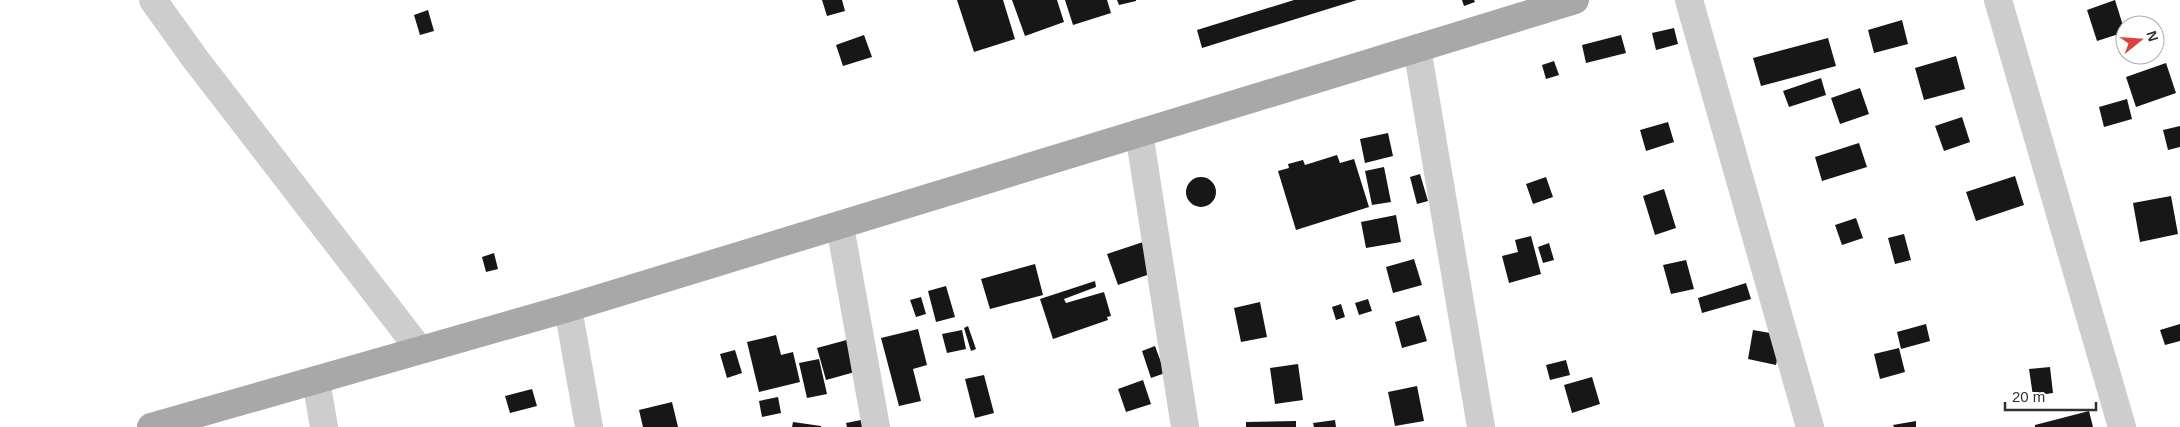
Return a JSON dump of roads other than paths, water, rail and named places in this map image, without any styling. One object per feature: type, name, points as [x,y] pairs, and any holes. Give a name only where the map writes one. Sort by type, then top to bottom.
[{"type":"main road","points":[[150,427],[568,308],[1575,0]]},
{"type":"street","points":[[153,0],[202,68],[420,350]]},
{"type":"street","points":[[1689,0],[1810,427]]},
{"type":"street","points":[[1998,0],[2122,427]]},
{"type":"street","points":[[1417,48],[1481,427]]},
{"type":"street","points":[[1139,133],[1185,427]]},
{"type":"street","points":[[840,226],[876,427]]},
{"type":"street","points":[[568,308],[589,427]]},
{"type":"street","points":[[316,380],[324,427]]}]
